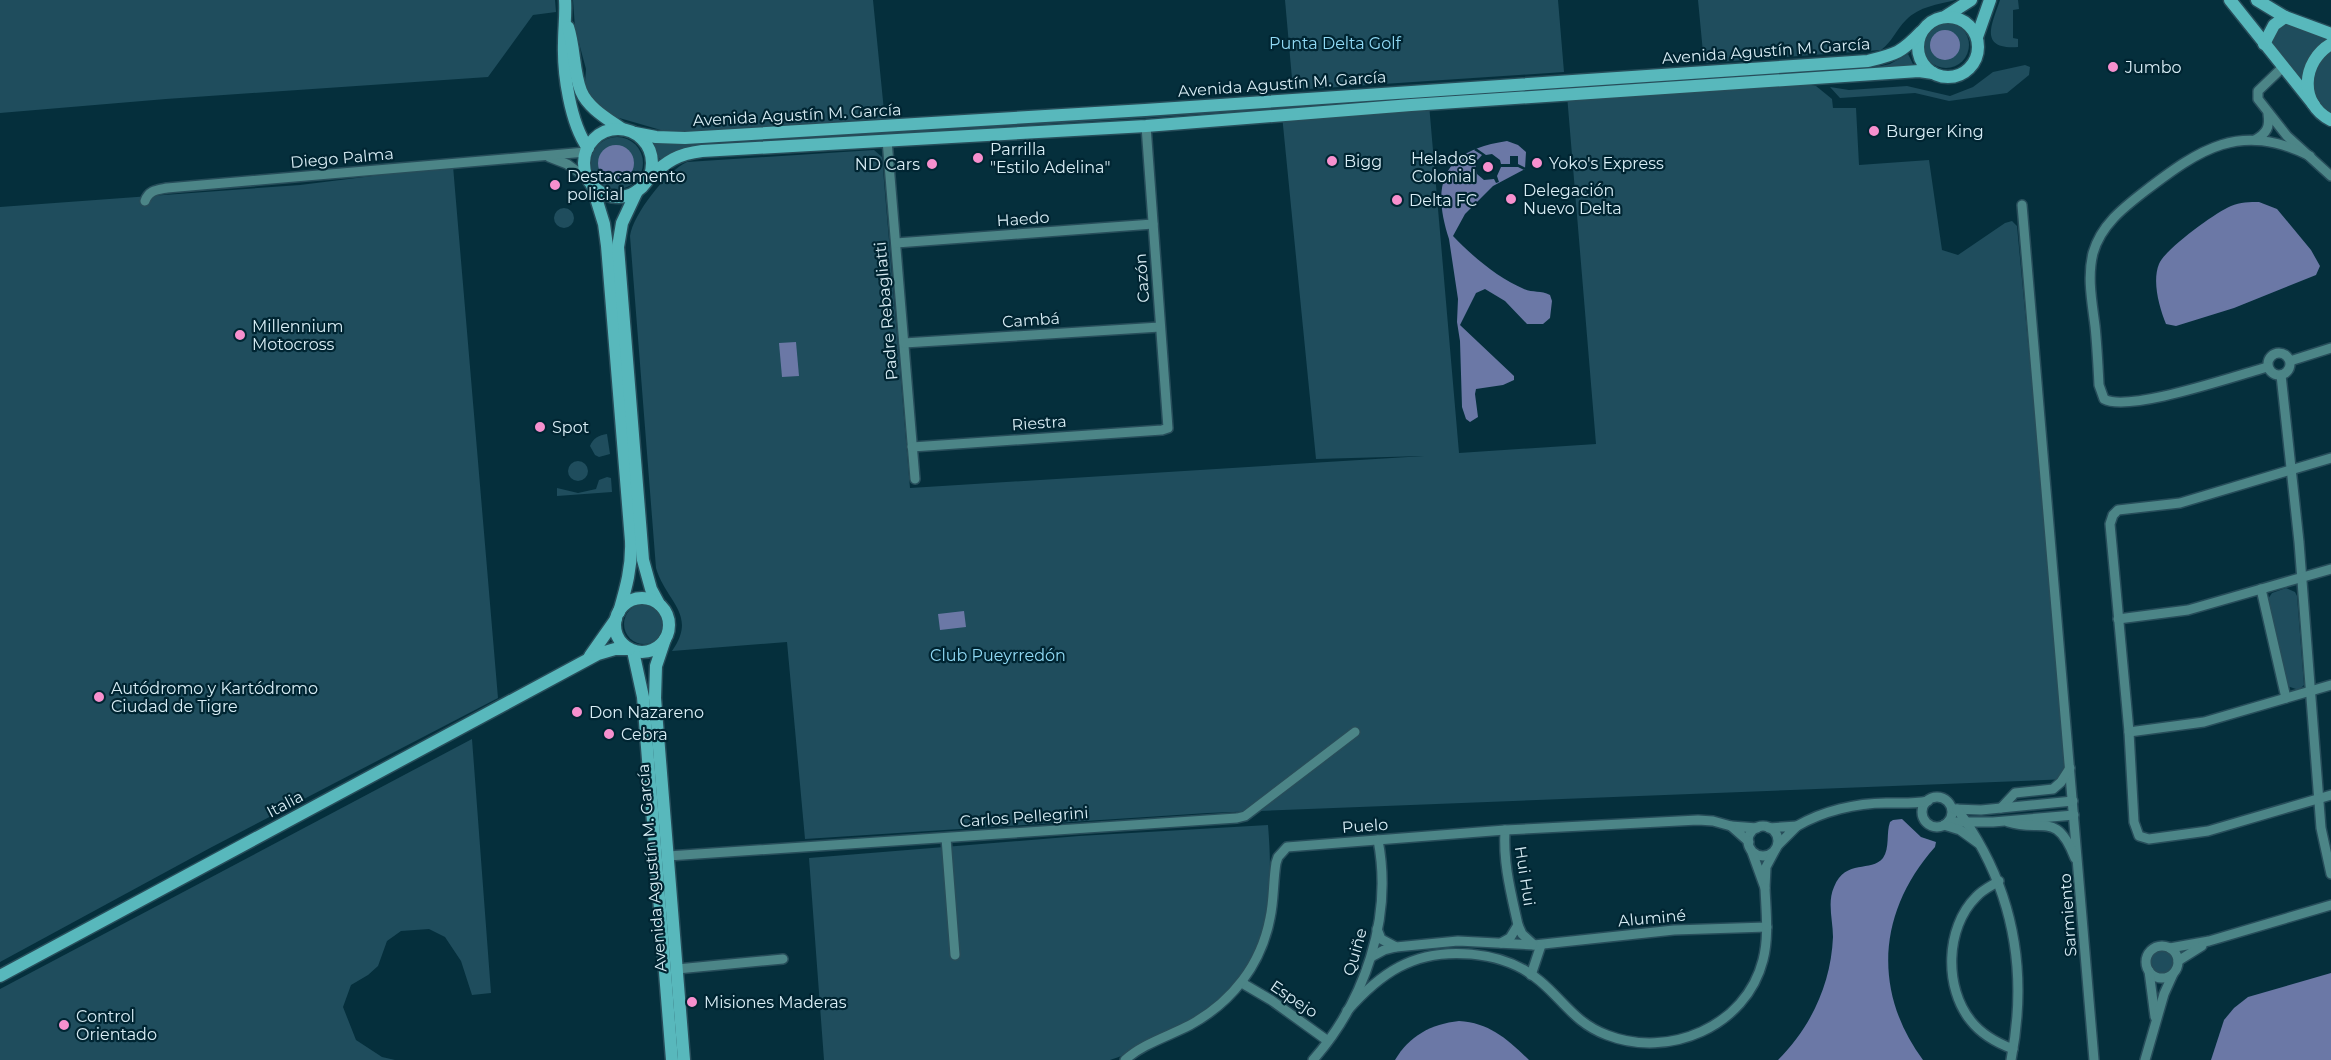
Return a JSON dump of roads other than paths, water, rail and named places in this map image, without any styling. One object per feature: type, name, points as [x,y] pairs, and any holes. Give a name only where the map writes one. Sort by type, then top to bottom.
[{"type":"main road","points":[[564,0],[565,70],[578,128],[587,150]]},
{"type":"main road","points":[[1946,16],[1971,0]]},
{"type":"main road","points":[[1977,37],[1966,22],[1953,16],[1936,18],[1921,32],[1918,41],[1920,60],[1933,73],[1950,77],[1967,70],[1977,54],[1977,37],[1990,0]]},
{"type":"main road","points":[[2230,0],[2282,68],[2329,121]]},
{"type":"main road","points":[[2258,0],[2285,17],[2331,34]]},
{"type":"main road","points":[[2264,44],[2274,25],[2285,17]]},
{"type":"main road","points":[[566,23],[573,41],[581,92],[593,107],[622,129],[635,133],[649,148],[652,158],[649,177],[637,191],[622,223],[618,247],[643,560],[651,588],[667,614],[669,622],[665,639],[653,650],[645,652],[631,650],[618,636],[615,628],[629,580],[632,560],[631,541],[608,246],[604,224],[584,164],[587,150],[594,139],[605,131],[622,129]]},
{"type":"main road","name":"Avenida Agustín M. García","points":[[635,133],[677,139],[1868,61],[1894,55],[1904,49],[1921,32]]},
{"type":"main road","points":[[2314,105],[2307,86],[2310,66],[2322,50],[2331,44]]},
{"type":"main road","name":"Avenida Agustín M. García","points":[[649,177],[671,159],[687,153],[1146,126],[1918,71],[1933,73]]},
{"type":"main road","points":[[590,183],[609,196],[625,196],[637,191]]},
{"type":"main road","points":[[617,615],[631,600],[639,598],[659,603]]},
{"type":"main road","name":"Italia","points":[[585,662],[617,615]]},
{"type":"main road","name":"Avenida Agustín M. García","points":[[665,639],[654,680],[684,1060]]},
{"type":"main road","name":"Avenida Agustín M. García","points":[[631,650],[643,697],[672,1060]]},
{"type":"main road","name":"Italia","points":[[0,976],[604,651],[631,650]]},
{"type":"street","points":[[2282,68],[2258,91],[2257,95],[2268,114],[2288,136],[2331,176]]},
{"type":"street","points":[[2255,140],[2268,129],[2268,114]]},
{"type":"street","name":"Cazón","points":[[1146,126],[1168,428]]},
{"type":"street","name":"Padre Rebagliatti","points":[[887,140],[915,479]]},
{"type":"street","points":[[2268,366],[2168,395],[2109,402],[2101,394],[2099,385],[2090,280],[2094,252],[2106,227],[2123,208],[2195,154],[2223,143],[2255,140],[2279,142],[2310,156]]},
{"type":"street","name":"Diego Palma","points":[[145,201],[148,194],[153,191],[167,188],[547,156],[587,150]]},
{"type":"street","points":[[547,156],[567,164],[590,183]]},
{"type":"street","name":"Sarmiento","points":[[2022,205],[2094,1060]]},
{"type":"street","name":"Haedo","points":[[896,243],[1153,224]]},
{"type":"street","name":"Cambá","points":[[904,344],[1160,327]]},
{"type":"street","points":[[2290,361],[2331,348]]},
{"type":"street","points":[[2278,352],[2286,355],[2290,361],[2288,372],[2281,375],[2271,373],[2268,366],[2269,359],[2278,352]]},
{"type":"street","points":[[2281,375],[2292,469],[2322,840],[2331,874]]},
{"type":"street","name":"Riestra","points":[[912,447],[1168,428]]},
{"type":"street","points":[[2331,458],[2190,500],[2154,507],[2118,510],[2113,515],[2110,524],[2136,831],[2149,839],[2208,831],[2331,795]]},
{"type":"street","points":[[2118,619],[2188,610],[2331,569]]},
{"type":"street","points":[[2261,589],[2286,698]]},
{"type":"street","points":[[2129,732],[2204,722],[2331,685]]},
{"type":"street","name":"Carlos Pellegrini","points":[[668,856],[1237,818],[1245,816],[1354,732]]},
{"type":"street","points":[[2001,808],[2016,793],[2053,789],[2061,782],[2070,768]]},
{"type":"street","points":[[1765,888],[1750,846],[1751,834],[1757,828],[1797,826],[1826,813],[1848,807],[1888,803],[1906,805],[1942,798],[1966,822],[1980,844],[1999,881],[2009,914],[2018,965],[2019,998],[2011,1060]]},
{"type":"street","points":[[1923,815],[1924,805],[1928,801]]},
{"type":"street","points":[[1954,809],[1981,810],[2073,801]]},
{"type":"street","points":[[1906,805],[1923,815],[1931,826],[2074,815]]},
{"type":"street","points":[[1946,824],[1954,809]]},
{"type":"street","name":"Puelo","points":[[1125,1060],[1139,1050],[1204,1017],[1225,1001],[1242,982],[1264,939],[1272,911],[1276,863],[1282,852],[1295,846],[1505,830],[1698,820],[1713,820],[1731,826],[1757,828]]},
{"type":"street","points":[[1980,844],[1987,826],[1996,821],[2017,825],[2044,824],[2052,827],[2066,840],[2079,869]]},
{"type":"street","points":[[1946,824],[1980,844]]},
{"type":"street","points":[[1731,826],[1762,856],[1776,848]]},
{"type":"street","points":[[1347,1011],[1372,984],[1384,976],[1419,959],[1460,954],[1496,959],[1531,975],[1541,981],[1573,1015],[1604,1034],[1634,1043],[1652,1044],[1669,1042],[1699,1033],[1737,1006],[1750,988],[1762,962],[1767,927],[1766,867],[1776,848],[1797,826]]},
{"type":"street","points":[[1769,828],[1777,836],[1776,848]]},
{"type":"street","name":"Hui Hui","points":[[1505,830],[1504,856],[1518,925]]},
{"type":"street","points":[[946,838],[955,955]]},
{"type":"street","name":"Quiñe","points":[[1313,1060],[1347,1011],[1368,968],[1377,929],[1383,884],[1378,840]]},
{"type":"street","points":[[1999,881],[1976,897],[1961,919],[1953,948],[1952,976],[1963,1009],[1972,1022],[1996,1042],[2013,1050]]},
{"type":"street","points":[[2156,1022],[2146,961],[2150,951],[2159,946],[2170,948],[2209,941],[2331,905]]},
{"type":"street","points":[[1501,943],[1510,938],[1518,925]]},
{"type":"street","points":[[1518,925],[1522,934],[1537,945],[1531,975]]},
{"type":"street","name":"Aluminé","points":[[1371,957],[1396,947],[1458,941],[1537,945],[1674,930],[1767,927]]},
{"type":"street","points":[[1377,929],[1381,939],[1396,947]]},
{"type":"street","points":[[2178,961],[2209,941]]},
{"type":"street","points":[[2145,1060],[2168,984],[2177,968],[2176,953],[2170,948]]},
{"type":"street","points":[[677,969],[783,959]]},
{"type":"street","points":[[1368,968],[1373,974],[1384,976]]},
{"type":"street","points":[[2149,971],[2160,978],[2173,974]]},
{"type":"street","name":"Espejo","points":[[1242,982],[1328,1041]]},
{"type":"place","name":"Jumbo","points":[[2113,67]]},
{"type":"place","name":"Burger King","points":[[1874,131]]},
{"type":"place","name":"Parrilla \"Estilo Adelina\"","points":[[978,158]]},
{"type":"place","name":"Bigg","points":[[1332,161]]},
{"type":"place","name":"Yoko's Express","points":[[1537,163]]},
{"type":"place","name":"ND Cars","points":[[932,164]]},
{"type":"place","name":"Helados Colonial","points":[[1488,167]]},
{"type":"place","name":"Destacamento policial","points":[[555,185]]},
{"type":"place","name":"Delegación Nuevo Delta","points":[[1511,199]]},
{"type":"place","name":"Delta FC","points":[[1397,200]]},
{"type":"place","name":"Millennium Motocross","points":[[240,335]]},
{"type":"place","name":"Spot","points":[[540,427]]},
{"type":"place","name":"Autódromo y Kartódromo Ciudad de Tigre","points":[[99,697]]},
{"type":"place","name":"Don Nazareno","points":[[577,712]]},
{"type":"place","name":"Cebra","points":[[609,734]]},
{"type":"place","name":"Misiones Maderas","points":[[692,1002]]},
{"type":"place","name":"Control Orientado","points":[[64,1025]]},
{"type":"park label","name":"Punta Delta Golf","points":[[1335,43]]},
{"type":"park label","name":"Club Pueyrredón","points":[[998,655]]}]
